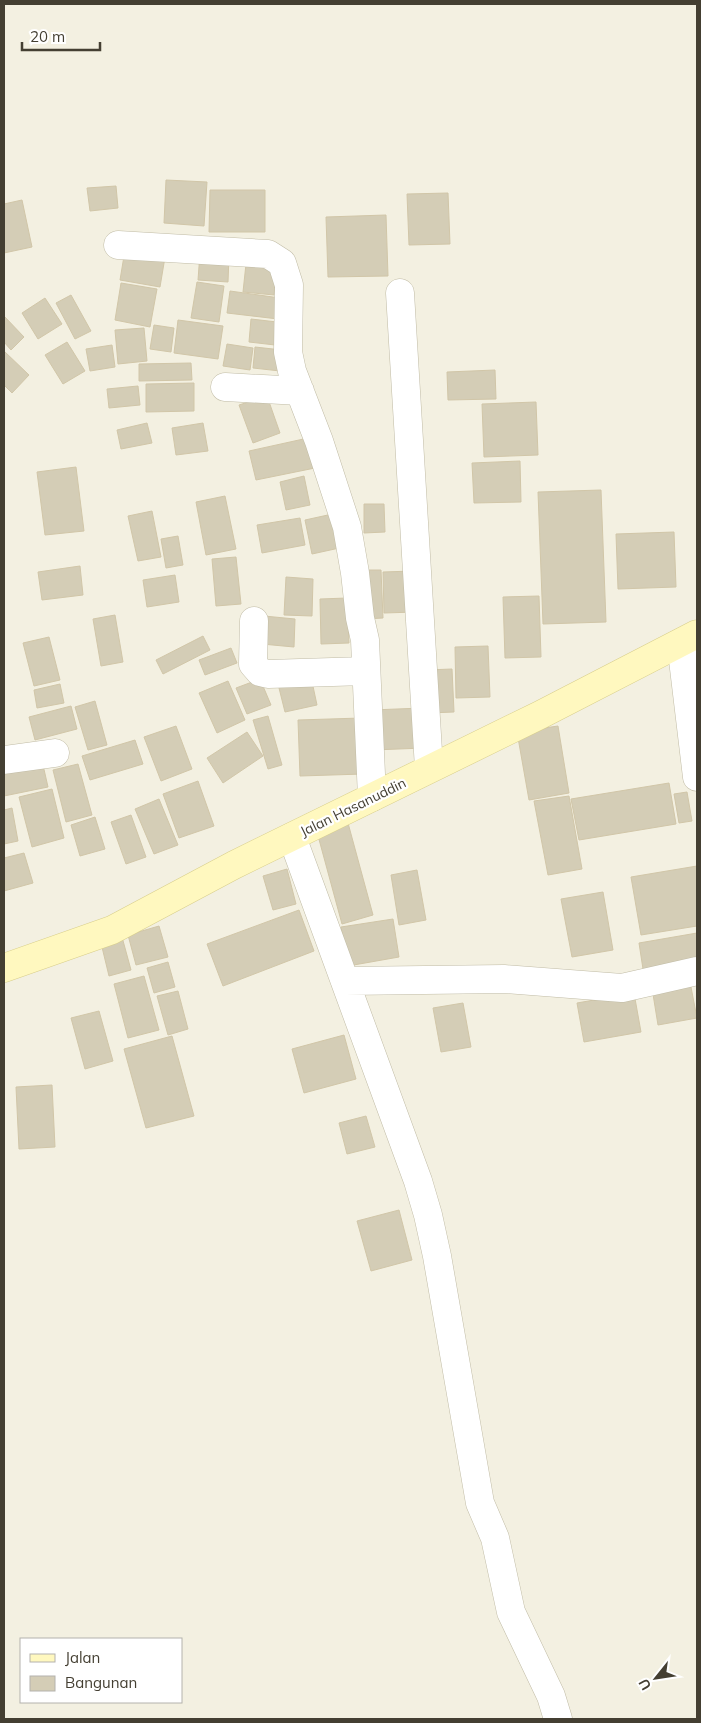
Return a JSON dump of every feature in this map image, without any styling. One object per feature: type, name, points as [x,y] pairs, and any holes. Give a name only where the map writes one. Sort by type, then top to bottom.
[{"type":"street","points":[[118,245],[268,254],[282,263],[289,285],[288,352],[292,371],[342,506],[355,573],[360,618],[365,640],[372,797]]},
{"type":"street","points":[[400,293],[429,768]]},
{"type":"street","points":[[225,387],[300,391]]},
{"type":"street","points":[[254,621],[253,664],[260,672],[268,674],[365,671]]},
{"type":"street","points":[[689,638],[697,778]]},
{"type":"street","name":"Jalan Hasanuddin","points":[[4,968],[112,930],[234,865],[540,715],[689,638]]},
{"type":"street","points":[[4,760],[55,753]]},
{"type":"street","points":[[292,837],[418,1181],[428,1215],[459,1377],[480,1503],[495,1538],[511,1612],[552,1696],[558,1719]]},
{"type":"street","points":[[345,981],[504,979],[622,988],[697,971]]},
{"type":"building","points":[[166,180],[207,182],[204,226],[164,223]]},
{"type":"building","points":[[116,186],[118,208],[90,211],[87,188]]},
{"type":"building","points":[[210,190],[265,190],[265,232],[209,232]]},
{"type":"building","points":[[448,193],[450,244],[409,245],[407,194]]},
{"type":"building","points":[[22,200],[32,247],[4,253],[4,204]]},
{"type":"building","points":[[386,215],[388,276],[328,277],[326,217]]},
{"type":"building","points":[[125,250],[165,257],[160,287],[120,280]]},
{"type":"building","points":[[200,253],[229,256],[228,282],[198,280]]},
{"type":"building","points":[[246,264],[277,267],[274,295],[243,292]]},
{"type":"building","points":[[197,282],[224,286],[219,322],[191,318]]},
{"type":"building","points":[[121,283],[157,289],[150,327],[115,320]]},
{"type":"building","points":[[230,291],[280,298],[278,319],[227,313]]},
{"type":"building","points":[[71,295],[91,331],[75,339],[56,303]]},
{"type":"building","points":[[45,298],[62,324],[38,339],[22,313]]},
{"type":"building","points":[[4,316],[24,337],[11,350],[4,342]]},
{"type":"building","points":[[251,319],[277,322],[275,345],[249,342]]},
{"type":"building","points":[[178,320],[223,326],[218,359],[174,353]]},
{"type":"building","points":[[154,325],[174,328],[171,352],[150,349]]},
{"type":"building","points":[[144,328],[147,361],[118,364],[115,330]]},
{"type":"building","points":[[67,342],[85,371],[63,384],[45,355]]},
{"type":"building","points":[[227,344],[253,348],[250,370],[223,366]]},
{"type":"building","points":[[112,345],[115,367],[90,371],[86,349]]},
{"type":"building","points":[[255,347],[282,350],[280,371],[253,368]]},
{"type":"building","points":[[4,351],[29,375],[12,393],[4,385]]},
{"type":"building","points":[[191,363],[192,380],[139,381],[139,364]]},
{"type":"building","points":[[495,370],[496,399],[448,400],[447,372]]},
{"type":"building","points":[[194,383],[194,411],[146,412],[146,384]]},
{"type":"building","points":[[138,386],[140,405],[109,408],[107,389]]},
{"type":"building","points":[[267,396],[280,433],[253,443],[239,405]]},
{"type":"building","points":[[536,402],[538,455],[484,457],[482,404]]},
{"type":"building","points":[[147,423],[152,443],[121,449],[117,430]]},
{"type":"building","points":[[203,423],[208,451],[176,455],[172,428]]},
{"type":"building","points":[[308,438],[315,468],[256,480],[249,451]]},
{"type":"building","points":[[520,461],[521,502],[474,503],[472,463]]},
{"type":"building","points":[[76,467],[84,531],[45,535],[37,472]]},
{"type":"building","points":[[304,476],[310,505],[286,510],[280,482]]},
{"type":"building","points":[[601,490],[606,622],[543,624],[538,492]]},
{"type":"building","points":[[225,496],[236,549],[206,555],[196,502]]},
{"type":"building","points":[[364,504],[384,504],[385,532],[364,533]]},
{"type":"building","points":[[152,511],[161,557],[138,561],[128,516]]},
{"type":"building","points":[[337,513],[344,547],[312,554],[305,520]]},
{"type":"building","points":[[300,518],[305,545],[262,553],[257,525]]},
{"type":"building","points":[[674,532],[676,587],[618,589],[616,534]]},
{"type":"building","points":[[178,536],[183,565],[166,568],[161,539]]},
{"type":"building","points":[[236,557],[241,604],[216,606],[212,559]]},
{"type":"building","points":[[80,566],[83,595],[42,600],[38,572]]},
{"type":"building","points":[[362,570],[381,570],[383,618],[364,619]]},
{"type":"building","points":[[413,571],[415,612],[384,613],[383,572]]},
{"type":"building","points":[[175,575],[179,602],[147,607],[143,580]]},
{"type":"building","points":[[286,577],[313,579],[312,616],[284,615]]},
{"type":"building","points":[[539,596],[541,657],[505,658],[503,597]]},
{"type":"building","points":[[347,598],[349,643],[321,644],[320,599]]},
{"type":"building","points":[[115,615],[123,662],[101,666],[93,619]]},
{"type":"building","points":[[264,616],[295,619],[294,647],[262,644]]},
{"type":"building","points":[[203,636],[210,650],[163,674],[156,660]]},
{"type":"building","points":[[49,637],[60,680],[34,686],[23,643]]},
{"type":"building","points":[[488,646],[490,697],[456,698],[455,647]]},
{"type":"building","points":[[231,648],[237,663],[205,675],[199,660]]},
{"type":"building","points":[[452,669],[454,712],[429,713],[427,670]]},
{"type":"building","points":[[311,677],[317,705],[285,712],[278,684]]},
{"type":"building","points":[[260,679],[271,705],[247,714],[236,688]]},
{"type":"building","points":[[228,681],[245,720],[217,733],[199,693]]},
{"type":"building","points":[[60,684],[64,703],[37,708],[34,690]]},
{"type":"building","points":[[95,701],[107,745],[88,750],[75,707]]},
{"type":"building","points":[[71,706],[77,729],[35,740],[29,717]]},
{"type":"building","points":[[422,708],[424,748],[373,750],[372,710]]},
{"type":"building","points":[[268,716],[282,765],[268,769],[253,720]]},
{"type":"building","points":[[361,718],[363,774],[300,776],[298,720]]},
{"type":"building","points":[[176,726],[192,769],[161,781],[144,737]]},
{"type":"building","points":[[558,726],[569,793],[529,800],[517,732]]},
{"type":"building","points":[[247,732],[263,756],[223,783],[207,758]]},
{"type":"building","points":[[135,740],[143,764],[90,780],[82,756]]},
{"type":"building","points":[[78,764],[92,815],[66,822],[53,770]]},
{"type":"building","points":[[43,765],[48,787],[4,796],[4,773]]},
{"type":"building","points":[[198,781],[214,826],[179,838],[163,794]]},
{"type":"building","points":[[669,783],[676,824],[579,840],[571,799]]},
{"type":"building","points":[[52,789],[64,838],[32,847],[19,797]]},
{"type":"building","points":[[687,792],[692,821],[679,823],[674,794]]},
{"type":"building","points":[[569,796],[582,869],[548,875],[534,801]]},
{"type":"building","points":[[159,799],[178,845],[154,854],[135,809]]},
{"type":"building","points":[[12,808],[18,841],[4,844],[4,810]]},
{"type":"building","points":[[131,815],[146,857],[126,864],[111,822]]},
{"type":"building","points":[[95,817],[105,849],[80,856],[71,825]]},
{"type":"building","points":[[348,823],[373,915],[342,924],[317,832]]},
{"type":"building","points":[[24,853],[33,883],[4,891],[4,858]]},
{"type":"building","points":[[697,866],[697,926],[641,935],[631,877]]},
{"type":"building","points":[[287,869],[296,904],[273,910],[263,876]]},
{"type":"building","points":[[417,870],[426,920],[399,925],[391,875]]},
{"type":"building","points":[[603,892],[613,950],[572,957],[561,899]]},
{"type":"building","points":[[299,910],[314,951],[223,986],[207,944]]},
{"type":"building","points":[[393,919],[399,957],[348,966],[341,927]]},
{"type":"building","points":[[159,926],[168,957],[136,965],[128,935]]},
{"type":"building","points":[[697,933],[697,960],[643,969],[639,943]]},
{"type":"building","points":[[122,937],[131,970],[109,976],[101,943]]},
{"type":"building","points":[[168,962],[175,987],[154,993],[147,968]]},
{"type":"building","points":[[144,976],[159,1030],[128,1038],[114,984]]},
{"type":"building","points":[[690,982],[697,1018],[658,1025],[652,988]]},
{"type":"building","points":[[178,991],[188,1029],[168,1035],[157,996]]},
{"type":"building","points":[[634,993],[641,1032],[584,1042],[577,1003]]},
{"type":"building","points":[[463,1003],[471,1047],[441,1052],[433,1008]]},
{"type":"building","points":[[99,1011],[113,1061],[85,1069],[71,1018]]},
{"type":"building","points":[[344,1035],[356,1079],[304,1093],[292,1049]]},
{"type":"building","points":[[172,1036],[194,1116],[146,1128],[124,1049]]},
{"type":"building","points":[[52,1085],[55,1147],[19,1149],[16,1087]]},
{"type":"building","points":[[366,1116],[375,1147],[347,1154],[339,1123]]},
{"type":"building","points":[[399,1210],[412,1260],[371,1271],[357,1221]]}]
